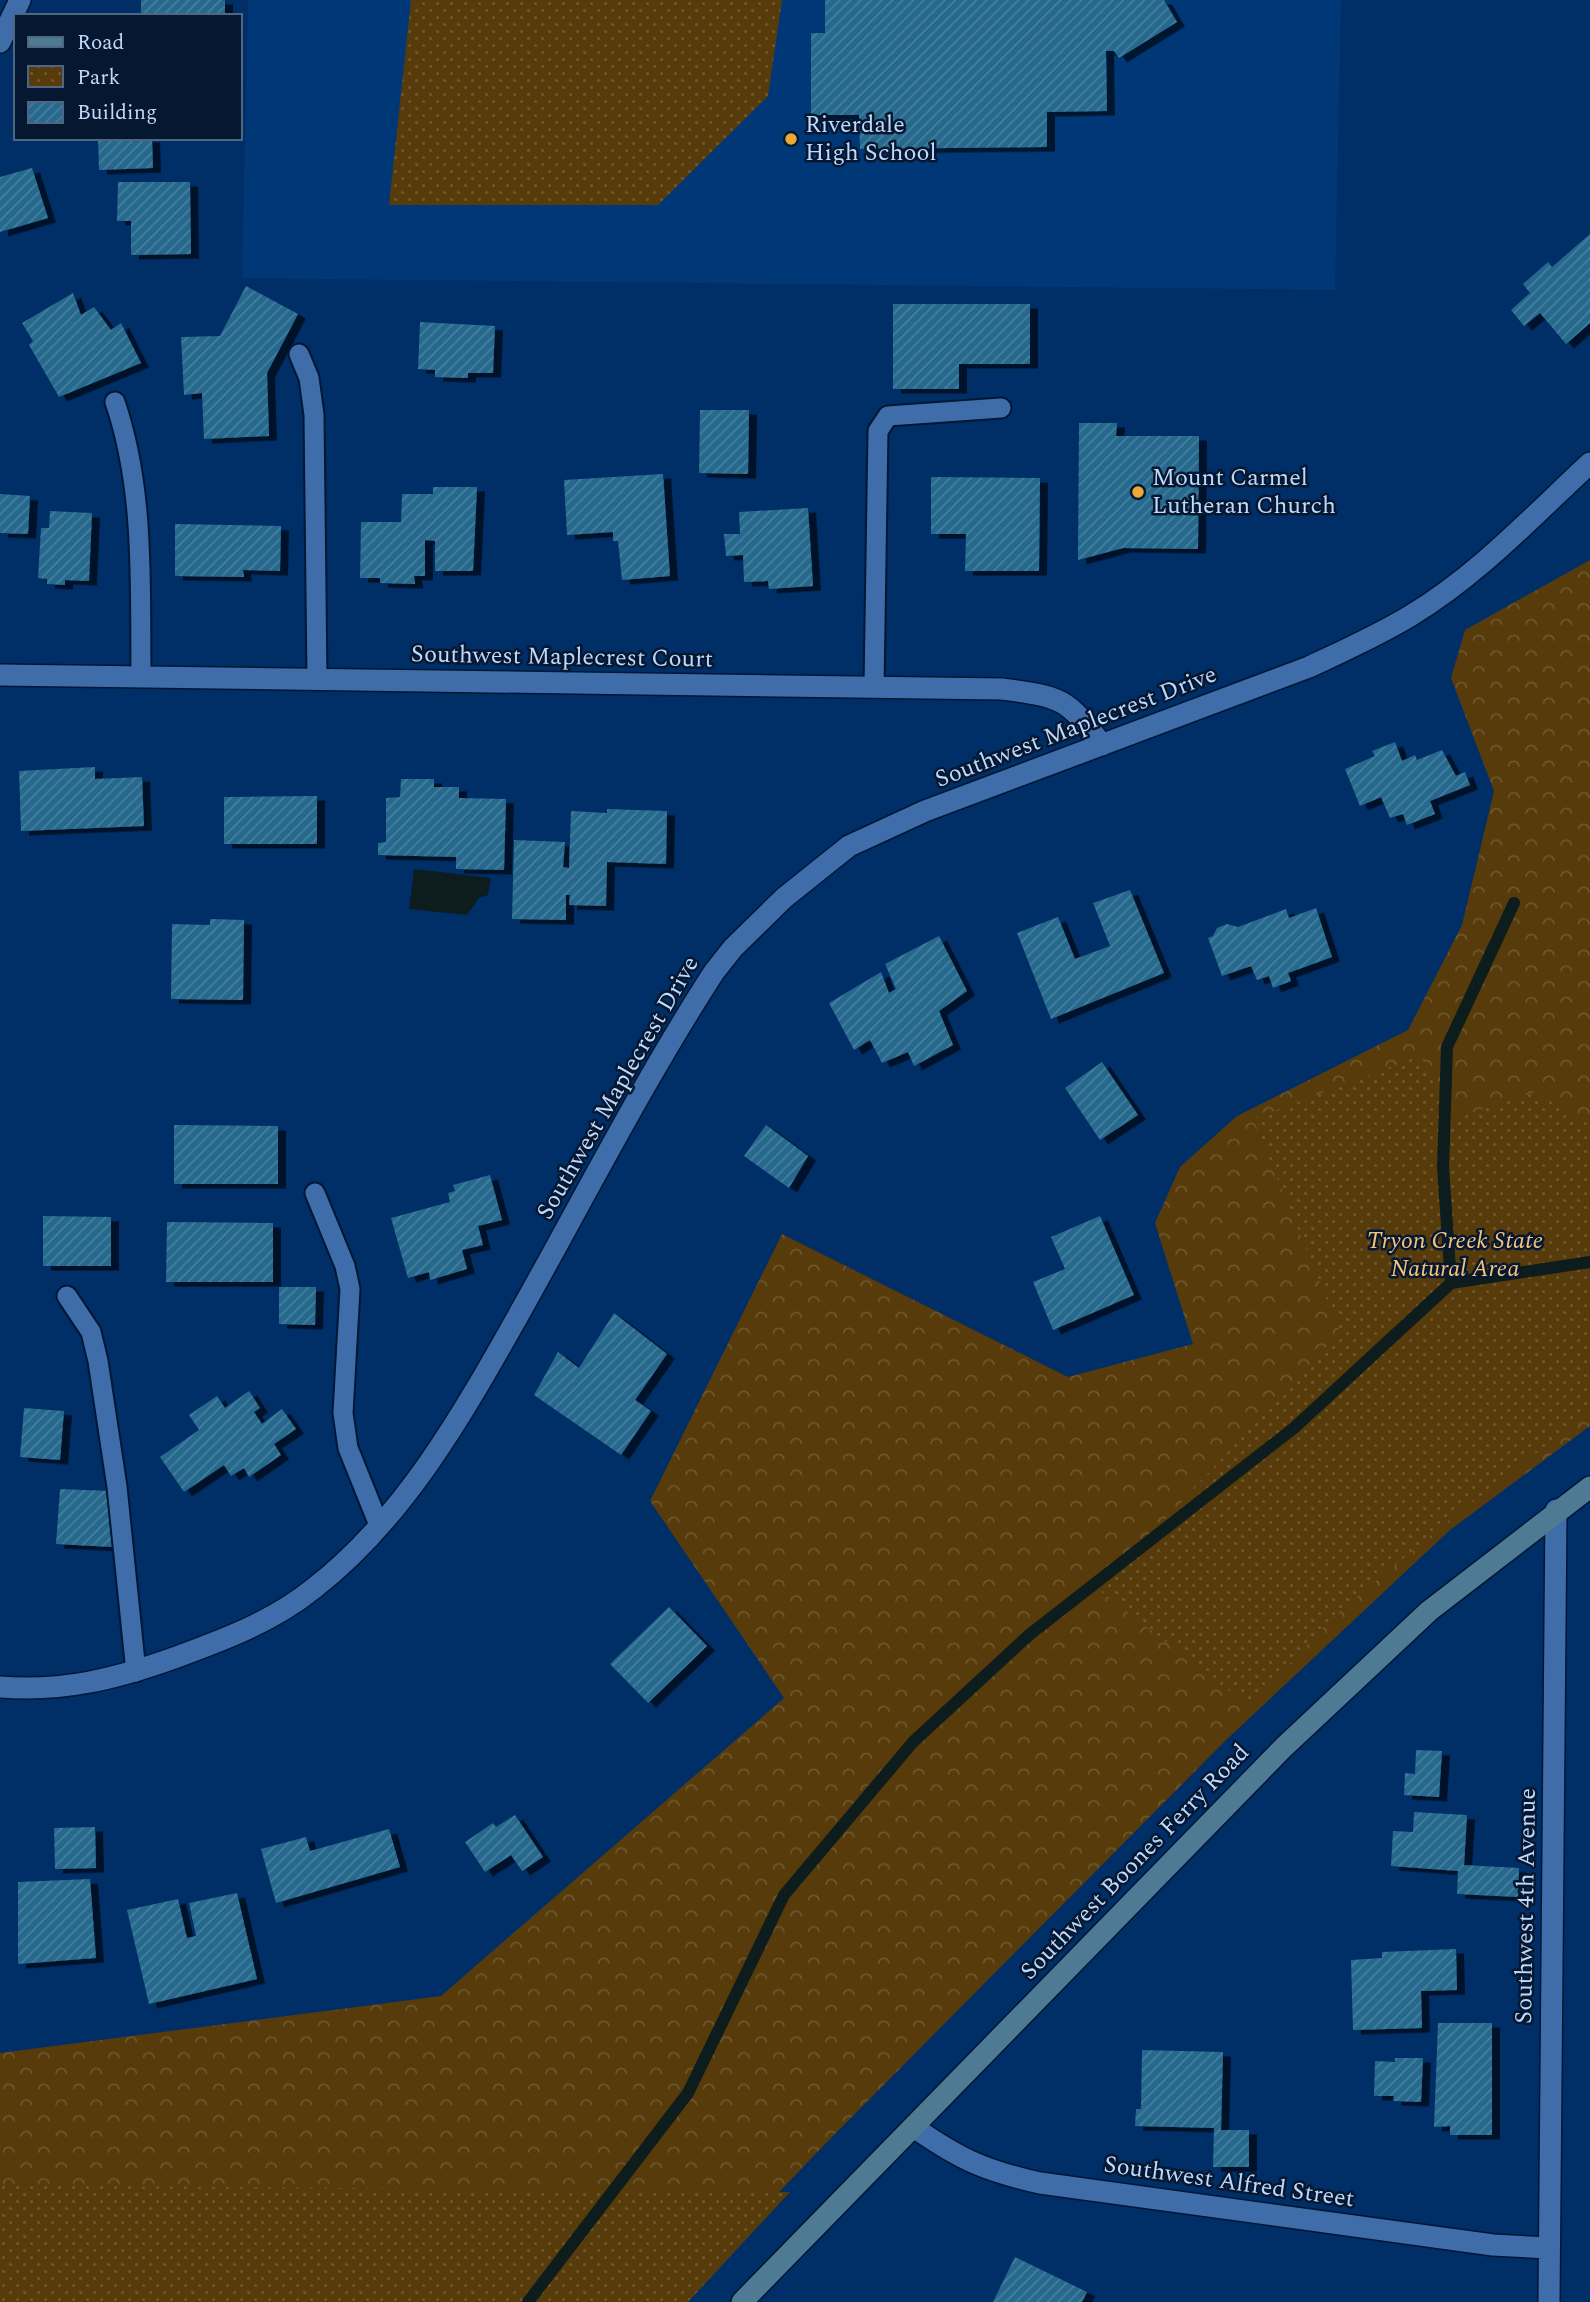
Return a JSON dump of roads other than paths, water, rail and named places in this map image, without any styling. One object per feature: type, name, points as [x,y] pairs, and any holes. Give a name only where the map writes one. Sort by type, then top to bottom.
[{"type":"main road","name":"Southwest Boones Ferry Road","points":[[742,2302],[1284,1748],[1429,1611],[1556,1510],[1590,1487]]},
{"type":"street","points":[[0,42],[20,0]]},
{"type":"street","name":"Southwest Maplecrest Drive","points":[[0,1687],[60,1688],[136,1672],[208,1646],[282,1611],[314,1588],[379,1525],[425,1465],[476,1389],[699,995],[733,948],[784,898],[849,846],[925,811],[1309,667],[1410,616],[1440,596],[1504,543],[1590,463]]},
{"type":"street","name":"Southwest Maplecrest Court","points":[[0,675],[1002,689],[1046,696],[1076,710],[1102,745]]},
{"type":"street","name":"Southwest 4th Avenue","points":[[1549,2302],[1556,1510]]},
{"type":"street","name":"Southwest Alfred Street","points":[[915,2128],[954,2155],[980,2168],[1040,2183],[1493,2245],[1549,2248]]},
{"type":"lane","points":[[299,354],[309,379],[314,415],[317,680]]},
{"type":"lane","points":[[115,402],[134,475],[139,548],[141,677]]},
{"type":"lane","points":[[874,687],[878,431],[888,416],[1001,408]]},
{"type":"lane","points":[[315,1193],[345,1266],[350,1289],[343,1413],[348,1448],[379,1525]]},
{"type":"lane","points":[[67,1296],[90,1332],[98,1361],[117,1487],[136,1672]]},
{"type":"waterway","points":[[1451,1283],[1443,1167],[1447,1047],[1514,903]]},
{"type":"waterway","points":[[528,2302],[688,2093],[784,1895],[913,1742],[1029,1635],[1294,1428],[1451,1283],[1590,1262]]},
{"type":"place","name":"Riverdale High School","points":[[791,139]]},
{"type":"place","name":"Mount Carmel Lutheran Church","points":[[1138,492]]},
{"type":"park label","name":"Tryon Creek State Natural Area","points":[[1455,1255]]}]
